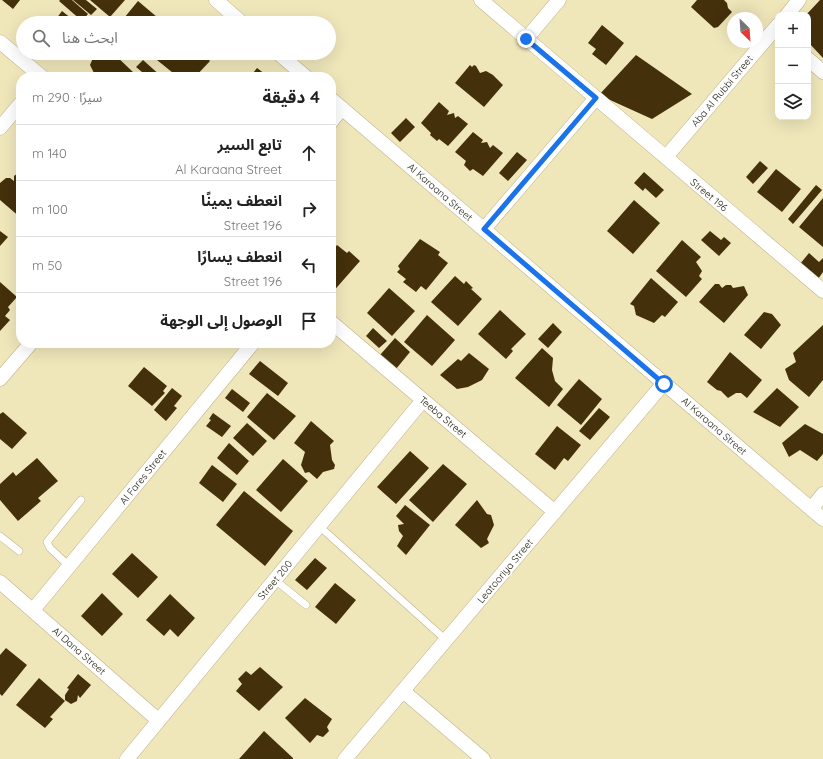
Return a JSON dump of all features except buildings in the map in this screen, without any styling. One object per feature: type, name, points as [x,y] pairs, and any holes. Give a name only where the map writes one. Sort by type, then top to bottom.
[{"type":"street","points":[[216,0],[234,16]]},
{"type":"street","name":"Street 196","points":[[481,0],[823,291]]},
{"type":"street","points":[[526,39],[559,0]]},
{"type":"street","points":[[789,12],[799,0]]},
{"type":"street","name":"Aba Al Rubbi Street","points":[[666,158],[775,32]]},
{"type":"street","points":[[0,42],[16,55]]},
{"type":"street","points":[[22,60],[36,72]]},
{"type":"street","points":[[286,60],[300,72]]},
{"type":"street","points":[[811,62],[823,72]]},
{"type":"street","points":[[484,229],[596,98]]},
{"type":"street","name":"Al Karaana Street","points":[[336,103],[823,519]]},
{"type":"street","points":[[336,116],[342,108]]},
{"type":"street","points":[[0,128],[16,109]]},
{"type":"street","name":"Teeba Street","points":[[336,326],[555,512]]},
{"type":"street","points":[[0,379],[27,348]]},
{"type":"street","name":"Al Fares Street","points":[[33,610],[249,348]]},
{"type":"street","name":"Leatooriya Street","points":[[345,759],[664,384]]},
{"type":"street","name":"Street 200","points":[[127,759],[423,400]]},
{"type":"street","points":[[811,509],[823,494]]},
{"type":"street","name":"Al Dana Street","points":[[0,582],[158,720]]},
{"type":"street","points":[[403,691],[483,759]]},
{"type":"lane","points":[[69,566],[50,548],[47,542],[81,500]]},
{"type":"lane","points":[[319,526],[446,640]]},
{"type":"lane","points":[[0,536],[19,551]]},
{"type":"lane","points":[[275,580],[306,605]]},
{"type":"route","points":[[526,39],[596,98],[484,229],[664,384]]}]
